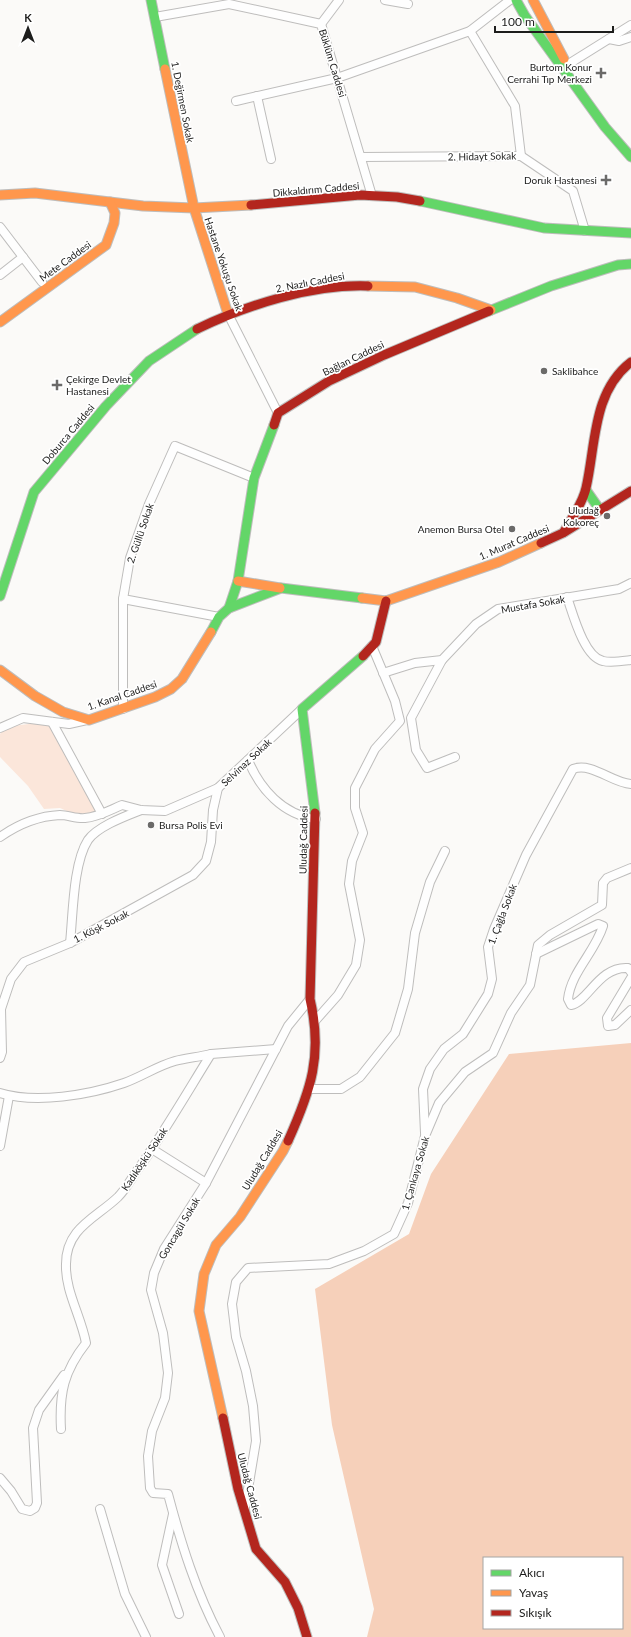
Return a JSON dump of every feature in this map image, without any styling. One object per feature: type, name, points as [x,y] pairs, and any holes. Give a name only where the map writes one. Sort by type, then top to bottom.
[{"type":"main road","name":"1. Değirmen Sokak","points":[[151,0],[173,113],[194,208]]},
{"type":"main road","points":[[516,0],[525,16],[605,127],[631,157]]},
{"type":"main road","points":[[533,0],[582,94]]},
{"type":"main road","name":"Dikkaldırım Caddesi","points":[[0,196],[35,193],[110,202],[194,208],[259,206],[360,195],[397,197],[445,205],[544,228],[631,233]]},
{"type":"main road","name":"Mete Caddesi","points":[[1,316],[106,245],[114,223],[115,212],[110,202]]},
{"type":"main road","name":"Hastane Yokuşu Sokak","points":[[194,208],[228,314]]},
{"type":"main road","name":"Bağlan Caddesi","points":[[278,413],[329,381],[384,355],[491,310],[582,275],[618,265],[631,264]]},
{"type":"main road","name":"2. Nazlı Caddesi","points":[[228,314],[288,296],[347,285],[415,288],[457,298],[491,310]]},
{"type":"main road","name":"Doburca Caddesi","points":[[0,596],[34,492],[106,406],[149,361],[191,332],[228,314]]},
{"type":"main road","name":"1. Murat Caddesi","points":[[386,601],[499,562],[563,533],[586,490],[595,428],[606,393],[619,371],[631,362]]},
{"type":"main road","points":[[229,608],[238,581],[254,478],[278,413]]},
{"type":"main road","points":[[586,490],[600,510]]},
{"type":"main road","points":[[563,533],[631,491]]},
{"type":"main road","points":[[238,581],[281,588]]},
{"type":"main road","name":"1. Kanal Caddesi","points":[[0,670],[35,696],[63,712],[89,720],[123,709],[171,689],[182,679],[220,617],[229,608],[281,588],[386,601]]},
{"type":"main road","points":[[302,709],[376,642],[386,601]]},
{"type":"main road","name":"Uludağ Caddesi","points":[[302,709],[316,818],[310,998],[315,1021],[315,1065],[303,1108],[283,1151],[240,1217],[216,1245],[204,1274],[199,1311],[238,1489],[256,1549],[285,1582],[298,1608],[307,1637]]},
{"type":"street","points":[[321,24],[339,0]]},
{"type":"street","points":[[385,0],[408,4]]},
{"type":"street","points":[[236,102],[337,78],[470,31],[510,0]]},
{"type":"street","name":"Büklüm Caddesi","points":[[155,17],[230,2],[321,24],[372,196]]},
{"type":"street","points":[[567,65],[631,25]]},
{"type":"street","points":[[470,31],[515,106],[521,156]]},
{"type":"street","points":[[610,38],[619,41],[631,37]]},
{"type":"street","points":[[257,96],[271,159]]},
{"type":"street","name":"2. Hidayt Sokak","points":[[361,157],[521,156],[573,191],[585,231]]},
{"type":"street","points":[[1,230],[42,282]]},
{"type":"street","points":[[0,275],[23,257]]},
{"type":"street","name":"Hastane Yokuşu Sokak","points":[[228,314],[278,413]]},
{"type":"street","name":"2. Güllü Sokak","points":[[123,709],[123,599],[130,558],[149,504],[175,446],[254,478]]},
{"type":"street","name":"Mustafa Sokak","points":[[411,718],[442,660],[476,624],[498,609],[619,588],[631,583]]},
{"type":"street","points":[[567,597],[581,635],[592,656],[602,661],[628,660]]},
{"type":"street","points":[[123,599],[220,617]]},
{"type":"street","points":[[372,646],[395,701],[400,721]]},
{"type":"street","points":[[383,673],[415,663],[442,660]]},
{"type":"street","name":"Selvinaz Sokak","points":[[0,837],[26,823],[43,818],[61,815],[84,818],[102,814],[122,805],[142,810],[164,811],[218,788],[302,709]]},
{"type":"street","points":[[0,728],[23,718],[70,724],[89,720]]},
{"type":"street","points":[[315,1021],[338,995],[356,964],[360,940],[350,884],[352,861],[363,833],[355,808],[355,788],[375,749],[400,721],[411,718],[416,750],[426,768],[455,757]]},
{"type":"street","points":[[52,722],[102,814]]},
{"type":"street","points":[[248,760],[256,779],[283,808],[302,817],[316,818]]},
{"type":"street","name":"1. Çağla Sokak","points":[[425,1136],[423,1089],[430,1069],[444,1049],[463,1034],[488,994],[492,979],[488,947],[494,929],[526,855],[573,769],[578,767],[586,769],[631,784]]},
{"type":"street","name":"1. Köşk Sokak","points":[[70,943],[193,875],[206,861],[211,842],[213,810],[218,788]]},
{"type":"street","name":"1. Köşk Sokak","points":[[70,943],[80,858],[89,839],[112,822],[142,810]]},
{"type":"street","points":[[309,1089],[341,1089],[360,1077],[396,1033],[408,989],[415,932],[430,882],[445,851]]},
{"type":"street","name":"1. Çankaya Sokak","points":[[244,1510],[256,1441],[253,1406],[246,1371],[236,1337],[232,1304],[236,1282],[248,1268],[329,1264],[364,1251],[394,1234],[408,1203],[425,1136],[439,1103],[465,1072],[493,1053],[511,1013],[530,985],[538,945],[550,934],[602,905],[603,883],[608,878],[631,868]]},
{"type":"street","points":[[536,954],[598,924],[603,926],[600,936],[573,981],[568,999],[571,1004],[578,1002],[598,981],[612,971],[623,967],[628,968],[631,972]]},
{"type":"street","points":[[0,1058],[2,1052],[1,1009],[11,979],[24,962],[70,943]]},
{"type":"street","points":[[631,978],[610,1012],[608,1026],[615,1025],[631,1010]]},
{"type":"street","name":"Goncagül Sokak","points":[[220,1637],[204,1608],[168,1494],[153,1493],[150,1488],[148,1456],[151,1438],[165,1398],[168,1373],[163,1333],[152,1290],[154,1272],[164,1249],[206,1183],[288,1026],[310,998]]},
{"type":"street","points":[[0,1093],[9,1096],[52,1097],[98,1090],[125,1083],[174,1062],[211,1054],[276,1049]]},
{"type":"street","name":"Kadıköşkü Sokak","points":[[61,1429],[60,1408],[64,1381],[75,1358],[86,1343],[83,1327],[69,1290],[66,1263],[71,1238],[91,1217],[118,1197],[152,1149],[211,1054]]},
{"type":"street","points":[[0,1146],[9,1096]]},
{"type":"street","points":[[152,1149],[206,1183]]},
{"type":"street","points":[[0,1478],[11,1491],[22,1509],[30,1511],[35,1508],[37,1503],[33,1428],[39,1410],[64,1374],[68,1371]]},
{"type":"street","points":[[100,1509],[125,1594],[146,1637]]},
{"type":"street","name":"Goncagül Sokak","points":[[173,1513],[162,1565],[179,1614]]},
{"type":"shaded area","points":[[49,723],[98,811],[85,814],[71,813],[60,808],[44,809],[28,786],[0,757],[0,734],[3,731],[15,726]]},
{"type":"shaded area","points":[[631,1043],[631,1637],[367,1637],[374,1609],[332,1425],[315,1289],[409,1234],[431,1174],[509,1054]]},
{"type":"traffic: fast","points":[[151,0],[165,69]]},
{"type":"traffic: fast","points":[[516,0],[525,16],[605,127],[631,157]]},
{"type":"traffic: fast","points":[[420,201],[544,228],[631,233]]},
{"type":"traffic: fast","points":[[489,311],[551,286],[618,265],[631,264]]},
{"type":"traffic: fast","points":[[0,596],[34,492],[106,406],[149,361],[197,329]]},
{"type":"traffic: fast","points":[[229,608],[238,581],[254,478],[274,425]]},
{"type":"traffic: fast","points":[[586,490],[600,510]]},
{"type":"traffic: fast","points":[[211,632],[219,617],[229,608],[281,588],[362,598]]},
{"type":"traffic: fast","points":[[315,813],[302,709],[363,656]]},
{"type":"traffic: slow","points":[[533,0],[564,59]]},
{"type":"traffic: slow","points":[[0,195],[35,193],[143,206],[194,208],[165,69]]},
{"type":"traffic: slow","points":[[0,322],[106,245],[114,223],[115,213],[110,202]]},
{"type":"traffic: slow","points":[[228,314],[194,208],[251,205]]},
{"type":"traffic: slow","points":[[368,286],[415,287],[457,298],[491,310]]},
{"type":"traffic: slow","points":[[362,598],[386,601],[499,562],[541,543]]},
{"type":"traffic: slow","points":[[238,581],[280,588]]},
{"type":"traffic: slow","points":[[0,670],[35,696],[63,712],[89,720],[155,697],[171,689],[182,679],[211,632]]},
{"type":"traffic: slow","points":[[223,1418],[199,1311],[204,1274],[216,1245],[240,1217],[288,1141]]},
{"type":"traffic: jam","points":[[251,205],[360,195],[397,197],[420,201]]},
{"type":"traffic: jam","points":[[197,329],[258,304],[302,292],[325,288],[368,286]]},
{"type":"traffic: jam","points":[[274,425],[278,413],[329,381],[384,355],[489,311]]},
{"type":"traffic: jam","points":[[564,532],[580,505],[586,488],[594,437],[602,404],[609,388],[618,374],[631,362]]},
{"type":"traffic: jam","points":[[541,543],[563,533],[631,491]]},
{"type":"traffic: jam","points":[[363,656],[376,642],[386,601]]},
{"type":"traffic: jam","points":[[288,1141],[303,1105],[315,1055],[314,1019],[310,999],[315,813]]},
{"type":"traffic: jam","points":[[223,1418],[238,1489],[256,1549],[285,1582],[298,1608],[307,1637]]},
{"type":"place","name":"Burtom Konur Cerrahi Tıp Merkezi","points":[[601,73]]},
{"type":"place","name":"Doruk Hastanesi","points":[[606,180]]},
{"type":"place","name":"Saklibahce","points":[[544,371]]},
{"type":"place","name":"Çekirge Devlet Hastanesi","points":[[57,385]]},
{"type":"place","name":"Uludağ Kokoreç","points":[[607,516]]},
{"type":"place","name":"Anemon Bursa Otel","points":[[512,529]]},
{"type":"place","name":"Bursa Polis Evi","points":[[151,825]]}]
